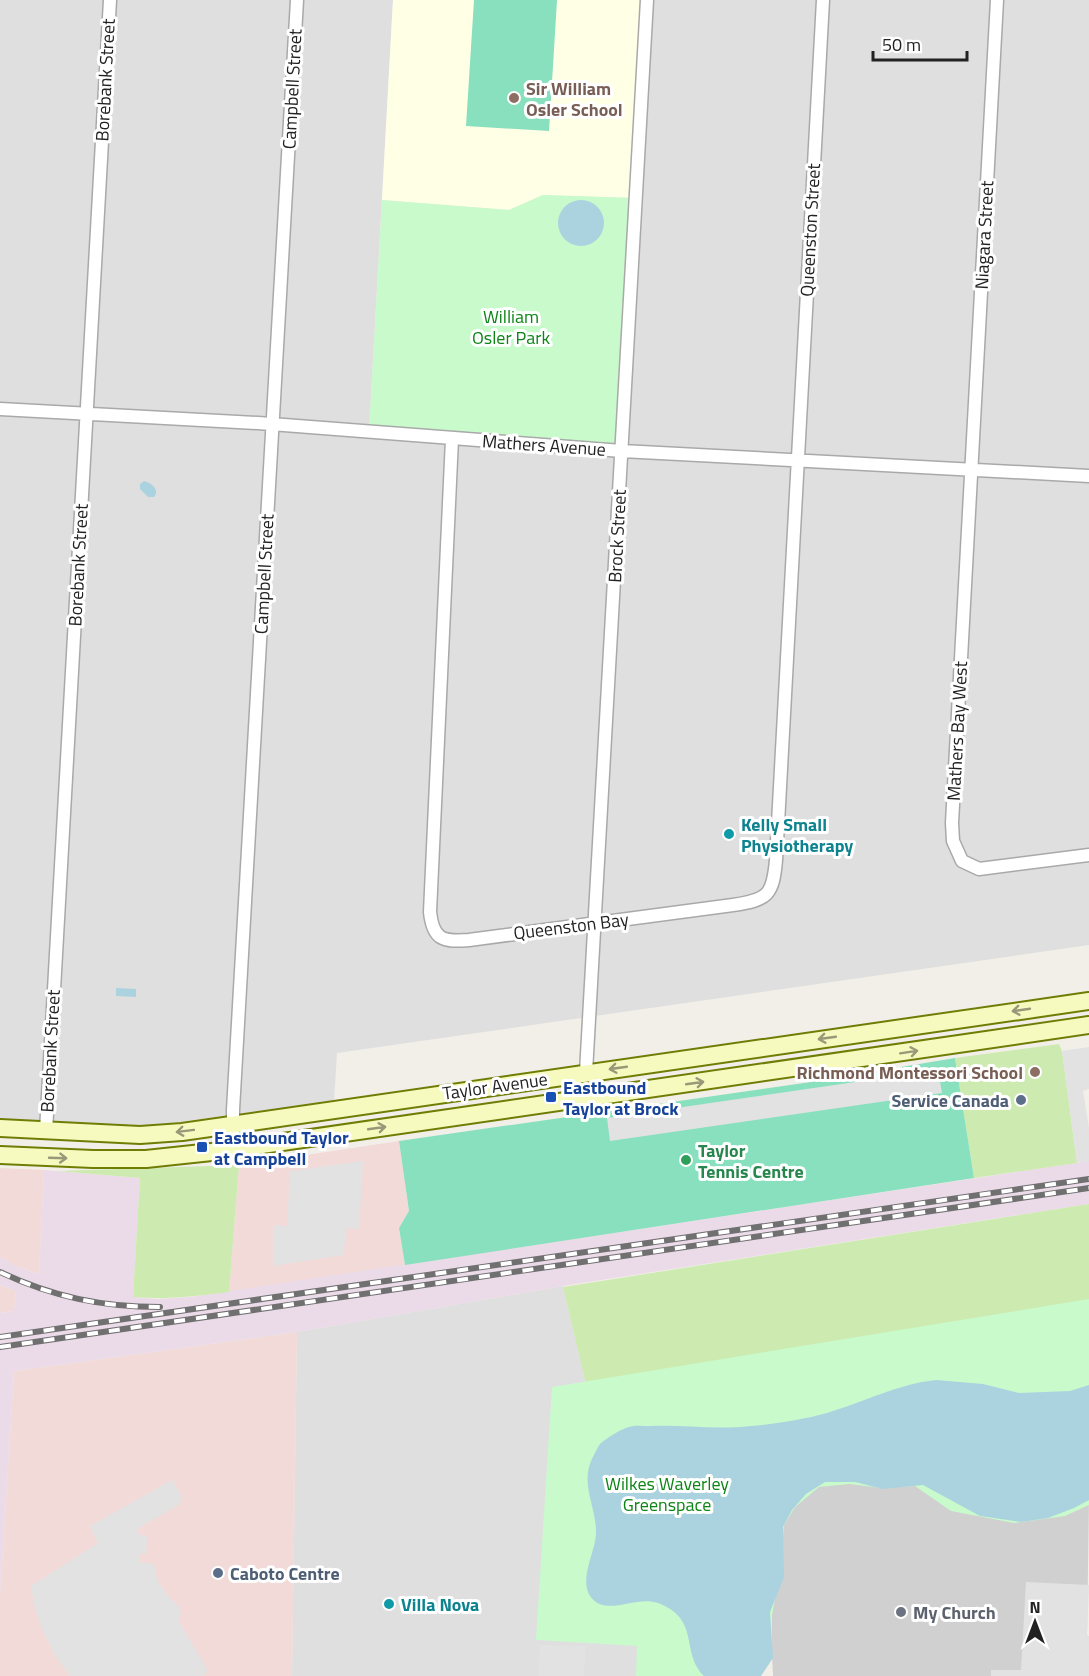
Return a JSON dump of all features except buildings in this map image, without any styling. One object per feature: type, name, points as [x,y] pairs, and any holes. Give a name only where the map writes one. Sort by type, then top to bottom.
[{"type":"main road","name":"Taylor Avenue","points":[[0,1128],[140,1135],[182,1132],[1089,1000]]},
{"type":"main road","name":"Taylor Avenue","points":[[957,1044],[968,1030],[989,1015]]},
{"type":"main road","name":"Taylor Avenue","points":[[0,1155],[93,1160],[146,1159],[233,1149],[1089,1025]]},
{"type":"street","name":"Borebank Street","points":[[46,1131],[110,0]]},
{"type":"street","name":"Campbell Street","points":[[233,1149],[232,1124],[297,0]]},
{"type":"street","name":"Brock Street","points":[[586,1072],[647,0]]},
{"type":"street","name":"Queenston Street","points":[[796,460],[823,0]]},
{"type":"street","name":"Niagara Street","points":[[970,470],[997,0]]},
{"type":"street","name":"Mathers Avenue","points":[[0,409],[273,424],[622,451],[1089,476]]},
{"type":"street","name":"Queenston Bay","points":[[452,439],[431,900],[431,925],[438,937],[450,942],[750,902],[762,898],[771,890],[776,860],[796,460]]},
{"type":"street","name":"Mathers Bay West","points":[[970,470],[952,823],[953,841],[962,861],[979,869],[1089,855]]},
{"type":"shaded area","points":[[0,0],[393,0],[369,432],[621,451],[648,0],[1089,0],[1089,945],[337,1053],[334,1101],[127,1129],[0,1121]]},
{"type":"shaded area","name":"Sir William Osler School","points":[[393,0],[647,0],[635,198],[543,195],[509,210],[382,200]]},
{"type":"shaded area","points":[[1089,1047],[1089,1089],[1083,1091],[1089,1128],[1089,1161],[1077,1163],[1062,1051]]},
{"type":"shaded area","points":[[938,1070],[942,1093],[610,1141],[607,1118]]},
{"type":"shaded area","points":[[399,1141],[409,1212],[399,1228],[405,1265],[229,1292],[239,1165]]},
{"type":"shaded area","points":[[363,1161],[359,1229],[347,1228],[343,1255],[273,1266],[273,1225],[287,1226],[290,1171]]},
{"type":"shaded area","points":[[1089,1161],[1089,1204],[563,1286],[297,1332],[14,1371],[0,1594],[0,1313],[14,1311],[16,1291],[0,1285],[0,1257],[18,1267],[39,1274],[44,1170],[140,1178],[133,1297],[157,1299],[190,1297]]},
{"type":"shaded area","points":[[0,1168],[44,1170],[39,1274],[18,1267],[0,1257]]},
{"type":"shaded area","points":[[0,1285],[16,1291],[14,1311],[0,1313]]},
{"type":"shaded area","points":[[563,1286],[600,1444],[681,1676],[292,1676],[297,1332]]},
{"type":"shaded area","points":[[297,1332],[292,1676],[0,1676],[0,1594],[14,1371]]},
{"type":"shaded area","points":[[172,1480],[181,1495],[180,1504],[137,1529],[138,1534],[147,1536],[146,1554],[140,1554],[139,1562],[154,1564],[158,1582],[179,1607],[181,1615],[178,1620],[208,1671],[203,1676],[70,1676],[55,1655],[41,1627],[31,1586],[98,1543],[90,1526]]},
{"type":"shaded area","points":[[825,1482],[913,1485],[1089,1500],[1087,1635],[1089,1637],[1089,1676],[773,1676],[770,1612],[782,1550],[783,1527],[792,1510],[806,1494]]},
{"type":"shaded area","points":[[1026,1582],[1089,1585],[1087,1635],[1089,1637],[1089,1676],[991,1676],[991,1670],[1021,1670]]},
{"type":"shaded area","points":[[540,1645],[586,1646],[584,1676],[538,1676]]},
{"type":"green space","points":[[474,0],[557,0],[549,131],[466,126]]},
{"type":"green space","name":"William Osler Park","points":[[543,195],[635,198],[622,451],[369,432],[382,200],[509,210]]},
{"type":"green space","points":[[1059,1044],[1062,1051],[1077,1163],[974,1178],[955,1058]]},
{"type":"green space","name":"Taylor Tennis Centre","points":[[955,1058],[974,1178],[405,1265],[399,1228],[409,1211],[399,1141],[811,1082]]},
{"type":"green space","points":[[239,1165],[229,1292],[169,1298],[133,1297],[140,1178],[57,1171]]},
{"type":"green space","points":[[1089,1204],[1089,1385],[600,1444],[563,1287]]},
{"type":"green space","name":"Wilkes Waverley Greenspace","points":[[1089,1299],[1089,1505],[1065,1516],[1014,1523],[951,1511],[915,1486],[882,1488],[849,1484],[819,1487],[795,1507],[784,1525],[780,1571],[772,1615],[772,1641],[761,1676],[636,1676],[637,1646],[536,1640],[552,1387]]},
{"type":"water","points":[[581,200],[597,207],[604,223],[597,239],[581,246],[565,239],[558,223],[565,207]]},
{"type":"water","points":[[144,481],[154,487],[156,494],[154,497],[148,497],[140,489],[140,484]]},
{"type":"water","points":[[116,988],[136,989],[136,997],[116,996]]},
{"type":"water","points":[[936,1380],[983,1384],[1019,1393],[1070,1391],[1089,1385],[1089,1500],[1048,1518],[1021,1522],[980,1516],[923,1485],[883,1489],[855,1482],[825,1482],[806,1494],[792,1510],[783,1527],[784,1577],[770,1612],[773,1658],[761,1676],[704,1676],[693,1657],[685,1627],[680,1618],[671,1610],[649,1601],[604,1605],[596,1602],[590,1596],[586,1581],[595,1541],[596,1524],[588,1475],[598,1447],[610,1436],[634,1426],[726,1428],[790,1421],[827,1413],[908,1385]]},
{"type":"railway","points":[[0,1337],[1089,1179]]},
{"type":"railway","points":[[0,1347],[1089,1188]]},
{"type":"railway","points":[[0,1272],[39,1288],[78,1299],[118,1305],[160,1307]]},
{"type":"place","name":"Sir William Osler School","points":[[514,98]]},
{"type":"place","name":"Kelly Small Physiotherapy","points":[[729,834]]},
{"type":"place","name":"Richmond Montessori School","points":[[1035,1072]]},
{"type":"place","name":"Eastbound Taylor at Brock","points":[[551,1097]]},
{"type":"place","name":"Service Canada","points":[[1021,1100]]},
{"type":"place","name":"Eastbound Taylor at Campbell","points":[[202,1147]]},
{"type":"place","name":"Taylor Tennis Centre","points":[[686,1160]]},
{"type":"place","name":"Caboto Centre","points":[[218,1573]]},
{"type":"place","name":"Villa Nova","points":[[389,1604]]},
{"type":"place","name":"My Church","points":[[901,1612]]}]
